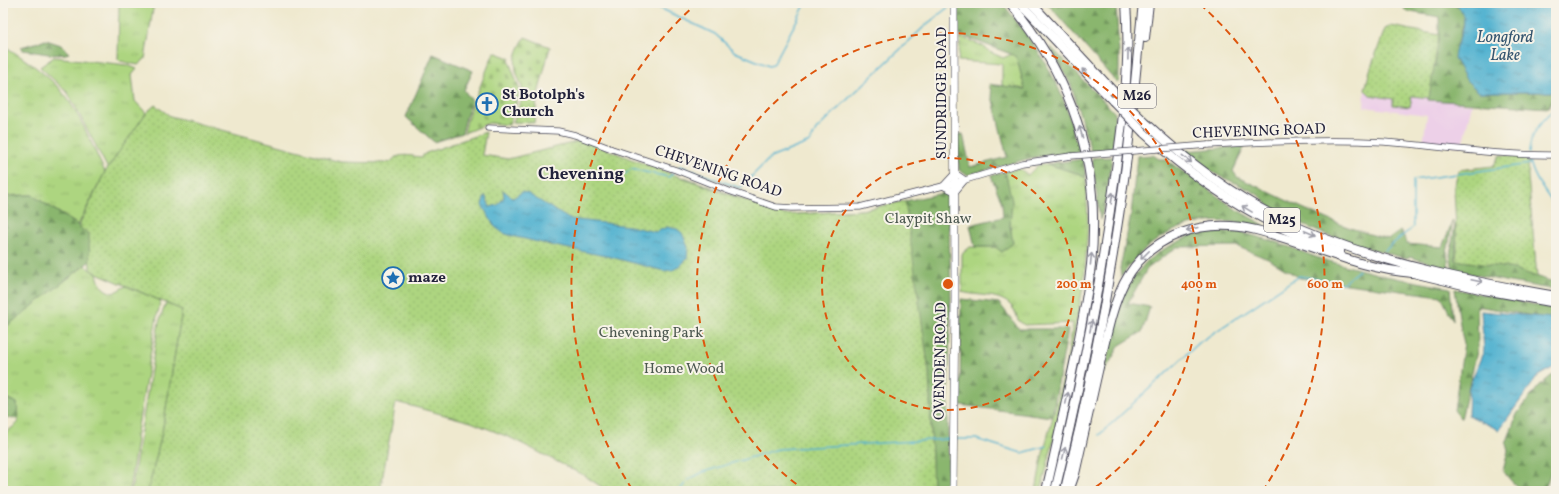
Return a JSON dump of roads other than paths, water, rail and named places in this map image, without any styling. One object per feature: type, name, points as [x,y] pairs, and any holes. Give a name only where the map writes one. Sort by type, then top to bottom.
[{"type":"highway","points":[[1010,3],[1043,47],[1068,96],[1084,144],[1093,198],[1093,236],[1089,281],[1069,388],[1046,491]]},
{"type":"highway","name":"M25","points":[[1020,3],[1144,133],[1174,159],[1205,182],[1265,219],[1301,237],[1338,252],[1413,273],[1491,291],[1556,303]]},
{"type":"highway","name":"M25","points":[[1031,3],[1113,90],[1176,151],[1222,185],[1267,212],[1306,231],[1349,248],[1399,262],[1476,280],[1556,296]]},
{"type":"highway","name":"M25","points":[[1037,3],[1068,41]]},
{"type":"highway","points":[[1054,491],[1085,358],[1108,226],[1124,107],[1128,64],[1127,16],[1125,3]]},
{"type":"highway","points":[[1064,491],[1098,337],[1117,228],[1129,143],[1143,3]]},
{"type":"highway","name":"M26","points":[[1129,143],[1136,103],[1149,3]]},
{"type":"highway","name":"M25","points":[[1069,491],[1118,296],[1135,266],[1160,242],[1195,228],[1212,225],[1234,226],[1266,233],[1379,269],[1413,273]]},
{"type":"main road","name":"SUNDRIDGE ROAD","points":[[954,3],[955,183]]},
{"type":"main road","name":"OVENDEN ROAD","points":[[953,491],[955,183]]},
{"type":"street","name":"CHEVENING ROAD","points":[[488,128],[558,131],[575,134],[612,150],[676,170],[776,207],[860,207],[955,183],[1022,163],[1071,156],[1208,146],[1272,142],[1382,142],[1528,155],[1556,155]]},
{"type":"street","points":[[955,172],[965,180],[955,192],[943,186],[955,172]]},
{"type":"water","name":"Longford Lake","points":[[1456,3],[1556,3],[1556,92],[1479,92],[1467,81],[1454,58],[1455,50],[1464,24],[1464,18]]},
{"type":"water","points":[[503,190],[513,198],[522,192],[527,193],[569,219],[629,226],[656,232],[667,227],[677,229],[682,233],[688,247],[687,259],[673,270],[664,271],[611,257],[555,246],[503,233],[495,227],[482,205],[485,195],[490,207],[498,205],[504,197]]},
{"type":"water","points":[[1481,311],[1553,318],[1556,325],[1556,366],[1538,376],[1499,430],[1468,415],[1469,387],[1484,350]]},
{"type":"waterway","points":[[649,3],[715,34],[735,52],[769,66],[773,65],[806,3]]},
{"type":"waterway","points":[[677,169],[680,166],[740,188],[770,158],[810,142],[816,130],[927,24],[951,5]]},
{"type":"waterway","points":[[1529,152],[1532,139],[1538,127],[1555,108]]},
{"type":"waterway","points":[[1530,159],[1536,178],[1556,208]]},
{"type":"waterway","points":[[1384,251],[1413,227],[1413,180],[1530,164]]},
{"type":"waterway","points":[[625,174],[631,169],[669,177],[674,172]]},
{"type":"waterway","points":[[1099,435],[1200,342],[1299,276],[1343,283],[1359,270]]},
{"type":"waterway","points":[[1553,318],[1556,314]]},
{"type":"waterway","points":[[679,491],[688,480],[703,472],[778,449],[950,439]]},
{"type":"waterway","points":[[956,439],[976,439],[1022,453],[1047,446]]},
{"type":"waterway","points":[[1550,491],[1551,482],[1556,471]]},
{"type":"place","name":"St Botolph's Church","points":[[487,104]]},
{"type":"place","name":"maze","points":[[393,278]]},
{"type":"district","name":"Chevening","points":[[581,174]]},
{"type":"park label","name":"Claypit Shaw","points":[[928,219]]},
{"type":"park label","name":"Chevening Park","points":[[651,333]]},
{"type":"park label","name":"Home Wood","points":[[684,369]]}]
